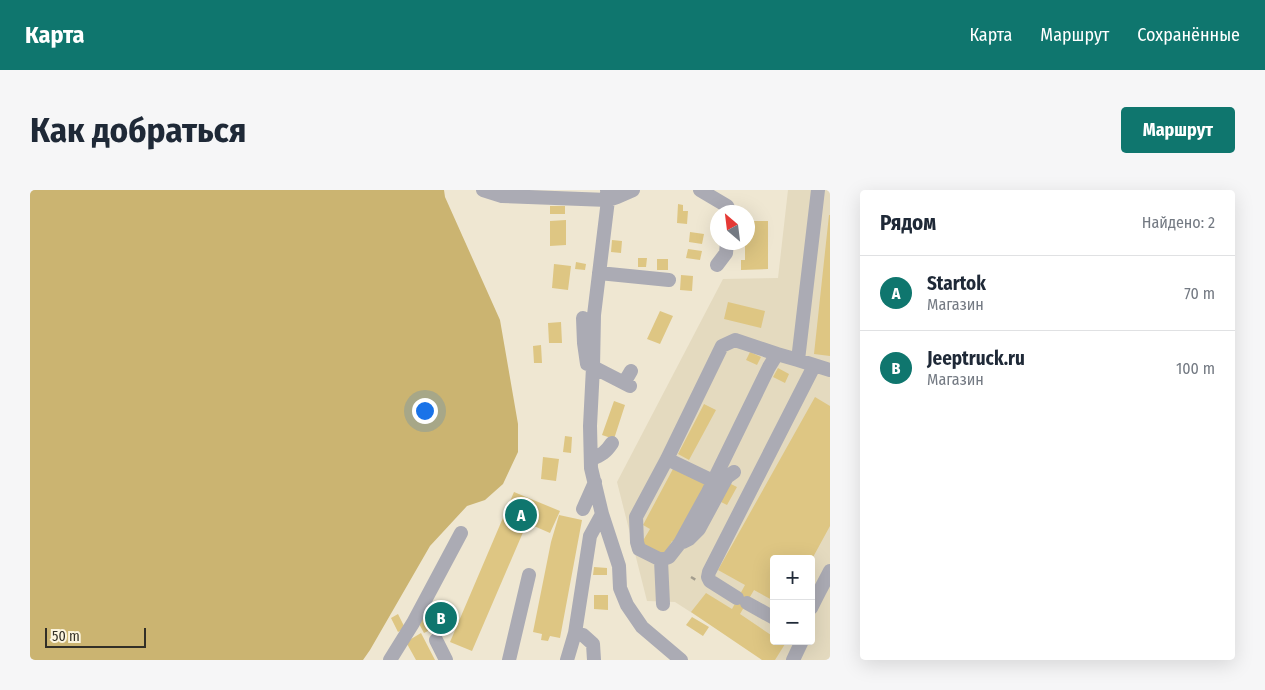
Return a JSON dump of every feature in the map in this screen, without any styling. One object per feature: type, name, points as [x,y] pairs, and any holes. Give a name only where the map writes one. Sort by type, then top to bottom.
[{"type":"lane","points":[[483,190],[502,196],[612,194],[633,190]]},
{"type":"lane","points":[[700,190],[725,205]]},
{"type":"lane","points":[[798,360],[818,190]]},
{"type":"lane","points":[[612,194],[603,242],[594,272],[590,426],[591,468],[602,514],[619,566],[620,588],[627,606],[642,627],[681,660]]},
{"type":"lane","points":[[717,265],[726,250]]},
{"type":"lane","points":[[594,272],[669,280]]},
{"type":"lane","points":[[583,318],[585,356],[592,388]]},
{"type":"lane","points":[[777,354],[680,543],[669,558],[661,560],[639,548],[636,517],[667,459],[722,346],[735,340],[830,370]]},
{"type":"lane","points":[[770,616],[710,581],[708,577],[814,366]]},
{"type":"lane","points":[[593,367],[628,380]]},
{"type":"lane","points":[[591,458],[607,451],[612,442]]},
{"type":"lane","points":[[667,459],[713,481]]},
{"type":"lane","points":[[680,543],[689,539],[699,529],[726,477],[734,472]]},
{"type":"lane","points":[[583,509],[594,482]]},
{"type":"lane","points":[[566,660],[574,633],[590,536],[602,514]]},
{"type":"lane","points":[[390,660],[413,624],[461,533]]},
{"type":"lane","points":[[661,560],[663,604]]},
{"type":"lane","points":[[815,600],[830,571]]},
{"type":"lane","points":[[508,660],[529,574]]},
{"type":"lane","points":[[574,633],[583,635],[593,644],[594,660]]},
{"type":"lane","points":[[436,640],[446,660]]},
{"type":"lane","points":[[794,660],[800,645]]},
{"type":"shaded area","points":[[30,190],[444,190],[445,197],[500,320],[518,424],[518,452],[503,484],[485,500],[467,506],[430,546],[363,660],[30,660]]},
{"type":"shaded area","points":[[788,190],[830,190],[830,660],[765,660],[675,602],[647,601],[617,482],[723,279],[778,278]]},
{"type":"building","points":[[678,204],[683,205],[683,211],[688,211],[687,224],[677,223]]},
{"type":"building","points":[[550,206],[565,206],[565,214],[550,214]]},
{"type":"building","points":[[830,215],[830,356],[814,354]]},
{"type":"building","points":[[566,220],[566,245],[550,246],[550,221]]},
{"type":"building","points":[[755,221],[768,221],[768,269],[741,270],[741,260],[745,260],[745,250],[755,250]]},
{"type":"building","points":[[690,232],[704,234],[702,244],[689,242]]},
{"type":"building","points":[[612,240],[622,241],[621,253],[611,252]]},
{"type":"building","points":[[688,249],[702,251],[700,260],[686,258]]},
{"type":"building","points":[[638,258],[647,258],[646,267],[638,267]]},
{"type":"building","points":[[657,259],[668,259],[668,270],[657,270]]},
{"type":"building","points":[[576,262],[586,264],[585,270],[575,269]]},
{"type":"building","points":[[554,264],[571,266],[568,290],[552,288]]},
{"type":"building","points":[[681,275],[693,276],[692,291],[680,290]]},
{"type":"building","points":[[728,302],[765,311],[761,328],[724,319]]},
{"type":"building","points":[[660,311],[673,316],[660,344],[647,339]]},
{"type":"building","points":[[561,322],[562,343],[549,343],[548,323]]},
{"type":"building","points":[[541,345],[542,363],[534,363],[533,346]]},
{"type":"building","points":[[750,352],[761,357],[757,365],[746,360]]},
{"type":"building","points":[[778,368],[789,374],[785,383],[773,377]]},
{"type":"building","points":[[815,397],[830,406],[830,526],[814,555],[770,555],[770,599],[754,590],[740,614],[770,634],[770,645],[784,645],[775,660],[762,660],[691,612],[706,593],[732,609],[745,585],[718,570]]},
{"type":"building","points":[[614,401],[625,405],[614,439],[602,435]]},
{"type":"building","points":[[704,404],[716,410],[689,460],[678,454]]},
{"type":"building","points":[[565,436],[572,437],[571,453],[563,452]]},
{"type":"building","points":[[543,457],[559,459],[556,481],[541,479]]},
{"type":"building","points":[[674,467],[706,483],[675,542],[672,541],[664,556],[641,544],[650,529],[643,525]]},
{"type":"building","points":[[727,482],[737,487],[727,505],[717,500]]},
{"type":"building","points":[[514,492],[560,511],[550,533],[527,523],[472,651],[450,642]]},
{"type":"building","points":[[559,515],[582,520],[560,638],[550,636],[548,641],[541,640],[542,634],[533,632],[551,542]]},
{"type":"building","points":[[594,567],[607,568],[607,575],[593,575]]},
{"type":"building","points":[[594,595],[608,595],[608,610],[594,609]]},
{"type":"building","points":[[436,612],[451,618],[445,633],[434,628],[424,633],[418,622]]},
{"type":"building","points":[[398,614],[405,628],[398,632],[391,618]]},
{"type":"building","points":[[692,617],[709,627],[703,636],[686,625]]},
{"type":"building","points":[[421,633],[435,660],[416,660],[406,642]]},
{"type":"place","name":"Startok","points":[[521,515]]},
{"type":"place","name":"Jeeptruck.ru","points":[[441,618]]}]
